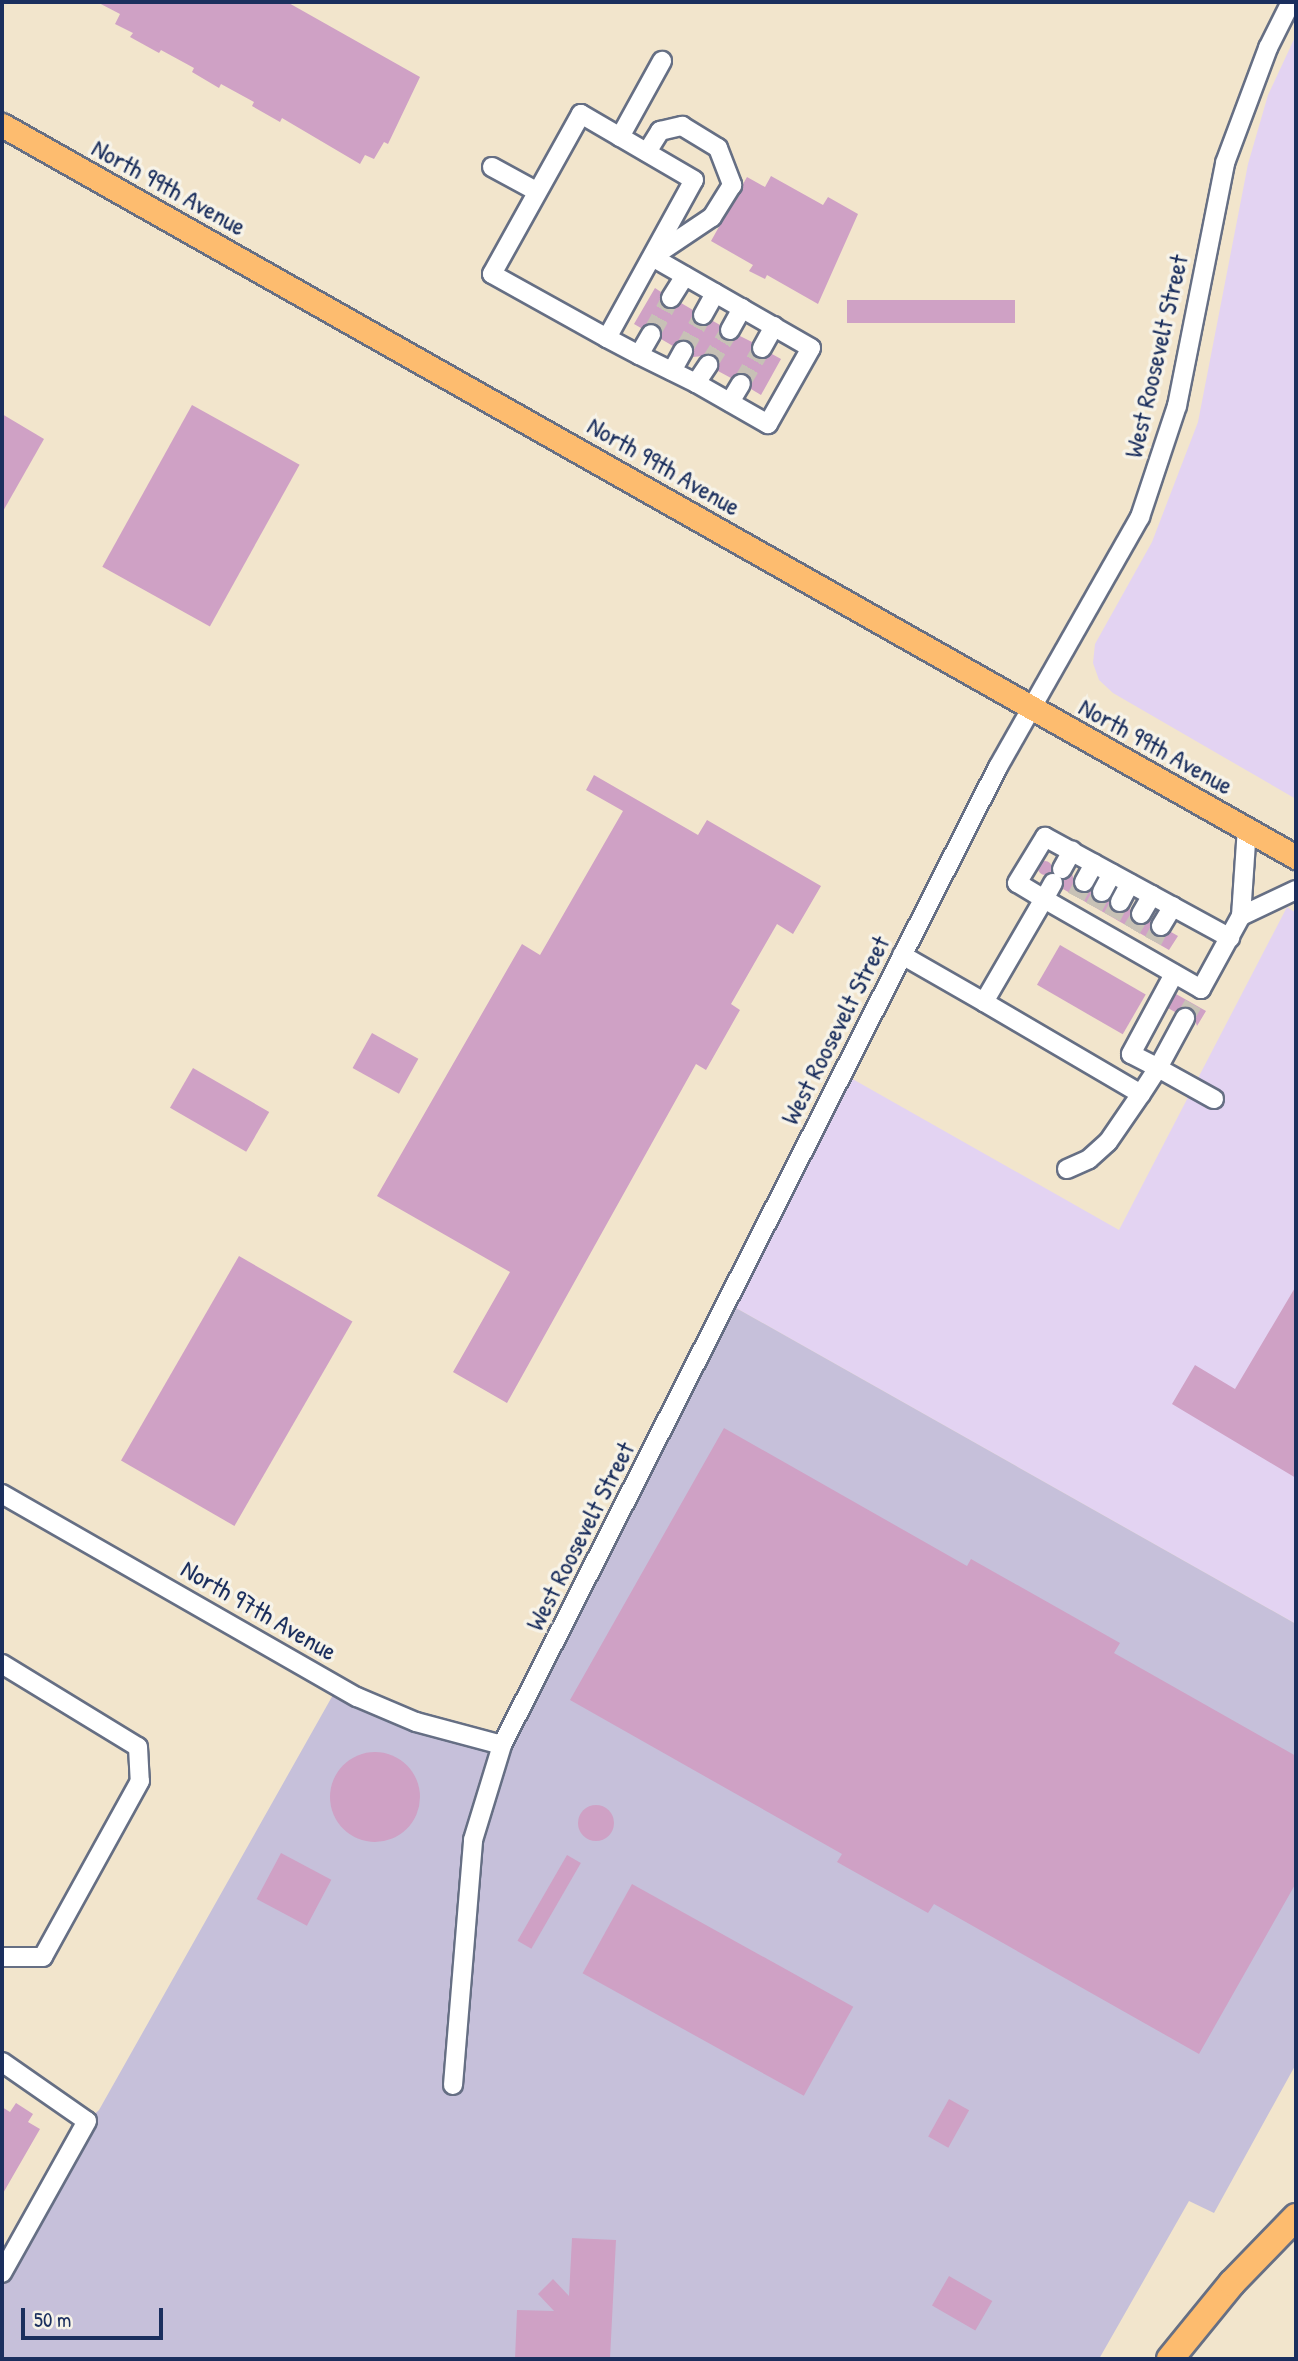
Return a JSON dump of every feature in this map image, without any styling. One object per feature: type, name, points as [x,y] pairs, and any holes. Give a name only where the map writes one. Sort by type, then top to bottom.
[{"type":"highway","points":[[1170,2359],[1232,2283],[1296,2217]]},
{"type":"main road","name":"North 99th Avenue","points":[[2,125],[1296,857]]},
{"type":"street","name":"West Roosevelt Street","points":[[453,2085],[472,1840],[502,1745],[902,955],[1032,708],[1140,517],[1157,473],[1177,406],[1225,163],[1268,48],[1292,2]]},
{"type":"street","points":[[620,137],[662,61]]},
{"type":"street","points":[[607,338],[694,180],[581,114],[492,274],[607,338],[696,383],[768,424],[811,348],[652,257]]},
{"type":"street","points":[[647,152],[660,131],[682,126],[718,148],[732,186],[712,217],[652,257]]},
{"type":"street","points":[[492,167],[536,191]]},
{"type":"street","points":[[671,298],[685,276]]},
{"type":"street","points":[[703,315],[715,293]]},
{"type":"street","points":[[730,330],[742,308]]},
{"type":"street","points":[[762,348],[774,326]]},
{"type":"street","points":[[639,355],[651,334]]},
{"type":"street","points":[[672,371],[683,351]]},
{"type":"street","points":[[696,383],[708,365]]},
{"type":"street","points":[[730,402],[741,384]]},
{"type":"street","points":[[1067,1169],[1089,1159],[1108,1142],[1158,1068],[1230,938],[1241,916],[1247,829]]},
{"type":"street","points":[[1193,1004],[1153,941],[1132,929],[1103,933],[1017,883],[1045,837],[1230,938]]},
{"type":"street","points":[[984,1002],[1072,851]]},
{"type":"street","points":[[1067,913],[1094,863]]},
{"type":"street","points":[[1085,923],[1112,873]]},
{"type":"street","points":[[1103,933],[1130,883]]},
{"type":"street","points":[[1241,916],[1296,890]]},
{"type":"street","points":[[1132,929],[1152,895]]},
{"type":"street","points":[[1153,941],[1172,906]]},
{"type":"street","points":[[902,955],[1141,1094]]},
{"type":"street","points":[[1174,974],[1130,1054],[1214,1099]]},
{"type":"street","name":"North 97th Avenue","points":[[2,1494],[357,1697],[416,1722],[502,1745]]},
{"type":"street","points":[[2,1664],[138,1747],[140,1781],[43,1957],[2,1957]]},
{"type":"street","points":[[2,2062],[87,2122],[2,2273]]},
{"type":"shaded area","points":[[1296,35],[1296,799],[1113,693],[1099,680],[1093,663],[1095,644],[1152,542],[1198,422],[1248,164],[1268,95]]},
{"type":"shaded area","points":[[1287,907],[1296,913],[1296,1624],[729,1304],[842,1073],[1119,1230]]},
{"type":"shaded area","points":[[729,1304],[1296,1624],[1296,2064],[1214,2213],[1189,2201],[1099,2359],[2,2359],[2,2273],[87,2121],[99,2110],[338,1686],[502,1744]]},
{"type":"building","points":[[97,2],[287,2],[420,77],[388,144],[384,142],[374,159],[365,155],[360,164],[282,118],[280,122],[252,106],[254,102],[221,84],[219,88],[192,72],[194,68],[130,37],[133,33],[115,24],[120,14]]},
{"type":"building","points":[[771,176],[823,205],[828,197],[858,214],[818,304],[767,275],[765,279],[749,271],[753,265],[711,241],[747,177],[765,187]]},
{"type":"building","points":[[655,288],[661,292],[666,308],[681,303],[693,310],[697,325],[713,321],[720,325],[724,340],[740,336],[752,342],[756,358],[772,354],[781,359],[761,395],[751,389],[746,374],[731,378],[718,371],[714,355],[693,357],[688,341],[673,346],[661,339],[656,324],[641,328],[634,324]]},
{"type":"building","points":[[847,300],[1015,300],[1015,323],[847,323]]},
{"type":"building","points":[[192,405],[300,465],[210,626],[102,567]]},
{"type":"building","points":[[2,414],[44,439],[2,513]]},
{"type":"building","points":[[594,775],[698,835],[707,820],[821,886],[793,934],[777,924],[731,1004],[740,1010],[706,1070],[696,1064],[507,1403],[453,1372],[510,1272],[377,1196],[522,944],[540,955],[623,811],[586,790]]},
{"type":"building","points":[[1042,861],[1048,861],[1052,868],[1048,875],[1042,875],[1038,871],[1038,865]]},
{"type":"building","points":[[1072,874],[1078,892],[1091,891],[1096,902],[1109,901],[1115,912],[1130,908],[1135,923],[1151,920],[1156,936],[1171,932],[1178,936],[1169,950],[1063,889],[1064,880]]},
{"type":"building","points":[[1060,945],[1146,994],[1123,1034],[1037,985]]},
{"type":"building","points":[[1176,994],[1206,1011],[1197,1026],[1191,1008],[1175,1012],[1168,1008]]},
{"type":"building","points":[[372,1033],[418,1059],[399,1094],[353,1068]]},
{"type":"building","points":[[193,1068],[269,1112],[246,1152],[170,1108]]},
{"type":"building","points":[[239,1256],[352,1322],[234,1526],[121,1460]]},
{"type":"building","points":[[1296,1286],[1296,1478],[1172,1404],[1195,1365],[1235,1389]]},
{"type":"building","points":[[724,1428],[967,1566],[971,1559],[1120,1643],[1114,1653],[1296,1756],[1296,1883],[1199,2054],[934,1904],[928,1913],[837,1862],[842,1854],[570,1700]]},
{"type":"building","points":[[375,1752],[392,1755],[407,1765],[417,1780],[420,1797],[417,1814],[407,1829],[392,1839],[375,1842],[358,1839],[343,1829],[333,1814],[330,1797],[333,1780],[343,1765],[358,1755]]},
{"type":"building","points":[[596,1805],[609,1810],[614,1823],[609,1836],[596,1841],[583,1836],[578,1823],[583,1810]]},
{"type":"building","points":[[281,1853],[331,1880],[307,1926],[257,1899]]},
{"type":"building","points":[[567,1855],[581,1863],[531,1949],[518,1941]]},
{"type":"building","points":[[632,1884],[853,2007],[804,2096],[583,1973]]},
{"type":"building","points":[[949,2099],[969,2110],[948,2148],[928,2137]]},
{"type":"building","points":[[16,2103],[33,2114],[28,2122],[40,2129],[2,2195],[2,2107],[10,2112]]},
{"type":"building","points":[[572,2238],[616,2240],[610,2359],[515,2359],[517,2310],[554,2311],[538,2294],[553,2279],[569,2296]]},
{"type":"building","points":[[949,2276],[992,2301],[975,2330],[932,2305]]},
{"type":"tunnel","points":[[651,334],[671,298]]},
{"type":"tunnel","points":[[683,351],[703,315]]},
{"type":"tunnel","points":[[708,365],[730,330]]},
{"type":"tunnel","points":[[741,384],[762,348]]},
{"type":"tunnel","points":[[1076,897],[1084,882]]},
{"type":"tunnel","points":[[1094,907],[1102,892]]},
{"type":"tunnel","points":[[1112,917],[1120,902]]},
{"type":"tunnel","points":[[1132,929],[1141,914]]},
{"type":"tunnel","points":[[1153,941],[1161,926]]},
{"type":"tunnel","points":[[1185,1018],[1193,1004]]}]
